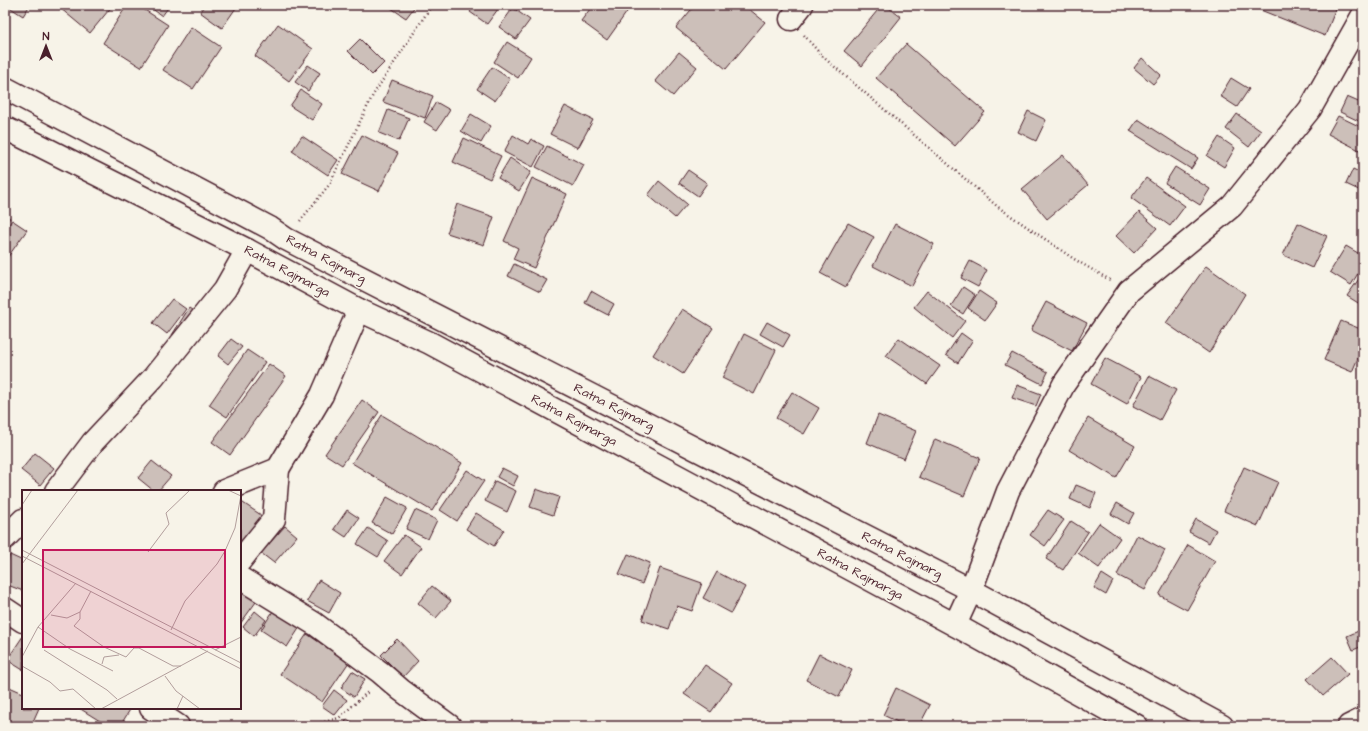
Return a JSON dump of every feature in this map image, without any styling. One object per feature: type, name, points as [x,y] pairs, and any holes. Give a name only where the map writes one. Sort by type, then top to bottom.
[{"type":"main road","points":[[955,625],[972,590],[1008,491],[1064,384],[1129,291],[1232,206],[1310,109],[1363,15]]},
{"type":"main road","name":"Ratna Rajmarg","points":[[5,88],[270,228],[286,239],[972,590],[1222,726]]},
{"type":"main road","name":"Ratna Rajmarga","points":[[5,128],[247,250],[359,310],[430,343],[955,625],[1137,726]]},
{"type":"main road","points":[[59,490],[93,442],[154,378],[220,295],[247,250]]},
{"type":"main road","points":[[241,560],[274,519],[278,469],[322,395],[359,310]]},
{"type":"main road","points":[[226,490],[278,469]]},
{"type":"main road","points":[[5,538],[22,521]]},
{"type":"main road","points":[[241,579],[315,624],[450,726]]},
{"type":"main road","points":[[5,609],[22,620]]},
{"type":"main road","points":[[152,709],[178,726]]},
{"type":"main road","points":[[1349,726],[1363,719]]},
{"type":"path","points":[[286,239],[329,185],[373,95],[432,5]]},
{"type":"path","points":[[797,12],[822,56],[998,207],[1074,259],[1129,291]]},
{"type":"path","points":[[309,726],[339,718],[369,691],[380,672]]},
{"type":"building","points":[[6,5],[30,5],[23,16]]},
{"type":"building","points":[[62,5],[113,5],[90,33],[60,8]]},
{"type":"building","points":[[127,5],[137,5],[168,25],[141,67],[103,43]]},
{"type":"building","points":[[147,5],[170,5],[162,16]]},
{"type":"building","points":[[204,5],[238,5],[222,28],[200,12]]},
{"type":"building","points":[[393,5],[416,5],[406,18],[391,8]]},
{"type":"building","points":[[475,5],[501,5],[487,24],[470,12]]},
{"type":"building","points":[[593,5],[623,5],[629,9],[607,40],[581,21]]},
{"type":"building","points":[[695,5],[744,5],[765,22],[726,69],[676,28]]},
{"type":"building","points":[[882,5],[885,5],[901,17],[862,66],[844,51]]},
{"type":"building","points":[[1259,5],[1337,6],[1325,36],[1258,9]]},
{"type":"building","points":[[513,8],[530,20],[516,39],[499,27]]},
{"type":"building","points":[[278,24],[313,49],[289,81],[255,56]]},
{"type":"building","points":[[191,27],[221,47],[193,89],[163,70]]},
{"type":"building","points":[[360,39],[384,63],[372,75],[348,51]]},
{"type":"building","points":[[507,42],[531,57],[518,78],[494,62]]},
{"type":"building","points":[[906,44],[985,112],[955,146],[876,78]]},
{"type":"building","points":[[679,52],[697,67],[673,96],[655,81]]},
{"type":"building","points":[[1142,58],[1161,75],[1153,84],[1134,68]]},
{"type":"building","points":[[308,65],[320,73],[308,91],[295,82]]},
{"type":"building","points":[[492,67],[510,79],[495,101],[477,89]]},
{"type":"building","points":[[1231,78],[1249,89],[1237,107],[1220,96]]},
{"type":"building","points":[[392,80],[433,96],[425,118],[383,102]]},
{"type":"building","points":[[301,90],[322,104],[312,120],[290,106]]},
{"type":"building","points":[[1347,97],[1363,104],[1363,123],[1340,112]]},
{"type":"building","points":[[436,102],[450,110],[437,130],[424,122]]},
{"type":"building","points":[[565,106],[593,120],[578,148],[550,134]]},
{"type":"building","points":[[388,110],[409,118],[399,141],[379,133]]},
{"type":"building","points":[[1028,111],[1046,120],[1036,141],[1018,132]]},
{"type":"building","points":[[471,114],[491,126],[481,143],[461,131]]},
{"type":"building","points":[[1237,114],[1261,131],[1249,147],[1226,129]]},
{"type":"building","points":[[1338,116],[1363,128],[1363,152],[1328,134]]},
{"type":"building","points":[[1138,119],[1198,158],[1191,169],[1130,131]]},
{"type":"building","points":[[362,135],[398,153],[379,191],[342,174]]},
{"type":"building","points":[[513,135],[528,144],[531,139],[544,146],[533,167],[504,152]]},
{"type":"building","points":[[302,136],[338,160],[328,175],[292,151]]},
{"type":"building","points":[[1219,137],[1235,148],[1224,167],[1207,156]]},
{"type":"building","points":[[464,138],[501,156],[490,179],[453,162]]},
{"type":"building","points":[[547,146],[584,165],[573,186],[536,167]]},
{"type":"building","points":[[1063,155],[1088,185],[1047,219],[1022,189]]},
{"type":"building","points":[[510,158],[531,172],[519,191],[498,178]]},
{"type":"building","points":[[1175,167],[1210,189],[1200,205],[1165,183]]},
{"type":"building","points":[[1353,169],[1363,174],[1363,192],[1346,184]]},
{"type":"building","points":[[688,170],[707,183],[698,196],[679,183]]},
{"type":"building","points":[[532,178],[567,194],[534,268],[513,259],[518,248],[504,241]]},
{"type":"building","points":[[1146,178],[1185,206],[1170,226],[1131,198]]},
{"type":"building","points":[[659,181],[687,204],[675,218],[648,195]]},
{"type":"building","points":[[457,204],[494,217],[484,245],[447,233]]},
{"type":"building","points":[[1139,212],[1157,228],[1134,253],[1116,236]]},
{"type":"building","points":[[5,215],[10,218],[5,225]]},
{"type":"building","points":[[12,220],[27,230],[5,261],[5,229]]},
{"type":"building","points":[[848,223],[874,237],[846,287],[820,273]]},
{"type":"building","points":[[1298,223],[1327,236],[1312,268],[1283,255]]},
{"type":"building","points":[[895,224],[934,244],[912,286],[873,266]]},
{"type":"building","points":[[1346,246],[1363,256],[1363,265],[1351,285],[1330,272]]},
{"type":"building","points":[[970,261],[987,270],[978,287],[961,278]]},
{"type":"building","points":[[514,264],[547,280],[540,292],[508,276]]},
{"type":"building","points":[[1206,266],[1245,294],[1209,353],[1166,323]]},
{"type":"building","points":[[1363,273],[1363,306],[1347,296]]},
{"type":"building","points":[[963,287],[975,295],[963,314],[951,306]]},
{"type":"building","points":[[591,291],[614,304],[608,315],[585,303]]},
{"type":"building","points":[[927,291],[965,321],[952,338],[914,307]]},
{"type":"building","points":[[979,291],[997,303],[985,320],[968,308]]},
{"type":"building","points":[[172,299],[186,309],[167,334],[153,323]]},
{"type":"building","points":[[1046,302],[1087,323],[1072,351],[1031,330]]},
{"type":"building","points":[[189,308],[198,314],[181,341],[172,335]]},
{"type":"building","points":[[682,309],[713,328],[683,374],[653,355]]},
{"type":"building","points":[[1341,321],[1363,330],[1363,346],[1352,372],[1324,360]]},
{"type":"building","points":[[767,322],[790,335],[783,347],[760,334]]},
{"type":"building","points":[[961,333],[972,341],[958,363],[946,355]]},
{"type":"building","points":[[744,334],[776,350],[754,394],[722,378]]},
{"type":"building","points":[[899,338],[940,366],[927,384],[886,356]]},
{"type":"building","points":[[231,339],[242,347],[228,364],[218,356]]},
{"type":"building","points":[[247,350],[265,362],[227,417],[209,405]]},
{"type":"building","points":[[1012,353],[1048,372],[1042,384],[1005,365]]},
{"type":"building","points":[[1105,358],[1141,377],[1127,404],[1091,384]]},
{"type":"building","points":[[269,364],[286,376],[230,455],[212,442]]},
{"type":"building","points":[[1149,376],[1176,390],[1160,420],[1133,406]]},
{"type":"building","points":[[1017,385],[1041,394],[1036,406],[1012,398]]},
{"type":"building","points":[[792,392],[819,408],[804,434],[776,418]]},
{"type":"building","points":[[362,400],[379,412],[342,465],[325,454]]},
{"type":"building","points":[[382,415],[462,463],[432,511],[352,463]]},
{"type":"building","points":[[878,415],[916,431],[904,459],[867,443]]},
{"type":"building","points":[[1088,418],[1135,446],[1116,478],[1069,450]]},
{"type":"building","points":[[935,439],[980,458],[964,496],[919,477]]},
{"type":"building","points":[[35,453],[54,468],[40,485],[21,470]]},
{"type":"building","points":[[152,461],[171,476],[159,490],[153,490],[138,478]]},
{"type":"building","points":[[1244,467],[1278,482],[1258,526],[1224,511]]},
{"type":"building","points":[[502,468],[518,476],[513,486],[497,477]]},
{"type":"building","points":[[467,470],[484,481],[457,521],[440,510]]},
{"type":"building","points":[[495,481],[516,491],[507,512],[485,501]]},
{"type":"building","points":[[1076,485],[1096,493],[1090,508],[1070,499]]},
{"type":"building","points":[[536,489],[559,497],[553,515],[530,507]]},
{"type":"building","points":[[387,497],[407,508],[392,534],[372,523]]},
{"type":"building","points":[[241,502],[264,517],[241,549]]},
{"type":"building","points":[[1117,503],[1134,513],[1128,524],[1111,514]]},
{"type":"building","points":[[347,510],[359,518],[346,537],[334,529]]},
{"type":"building","points":[[415,510],[437,520],[428,539],[406,529]]},
{"type":"building","points":[[1048,510],[1064,520],[1045,546],[1030,535]]},
{"type":"building","points":[[476,513],[504,530],[494,546],[466,529]]},
{"type":"building","points":[[1196,519],[1216,530],[1209,543],[1189,532]]},
{"type":"building","points":[[1071,521],[1088,532],[1063,570],[1046,559]]},
{"type":"building","points":[[1099,523],[1120,538],[1099,568],[1078,553]]},
{"type":"building","points":[[285,526],[297,536],[274,563],[261,553]]},
{"type":"building","points":[[368,528],[388,541],[378,557],[357,544]]},
{"type":"building","points":[[404,535],[421,547],[402,574],[384,561]]},
{"type":"building","points":[[1137,535],[1165,550],[1145,590],[1117,575]]},
{"type":"building","points":[[1188,545],[1215,561],[1187,610],[1159,595]]},
{"type":"building","points":[[628,554],[650,563],[642,584],[619,574]]},
{"type":"building","points":[[10,555],[22,561],[22,591],[5,584],[5,568]]},
{"type":"building","points":[[660,568],[702,583],[692,611],[677,606],[669,629],[642,620]]},
{"type":"building","points":[[717,572],[745,587],[731,613],[703,598]]},
{"type":"building","points":[[1102,574],[1113,581],[1106,595],[1094,588]]},
{"type":"building","points":[[319,580],[340,593],[329,613],[307,601]]},
{"type":"building","points":[[432,586],[451,601],[436,618],[418,603]]},
{"type":"building","points":[[241,592],[256,602],[241,623]]},
{"type":"building","points":[[255,611],[266,620],[254,636],[243,627]]},
{"type":"building","points":[[273,611],[300,627],[287,647],[261,630]]},
{"type":"building","points":[[5,627],[10,630],[5,639]]},
{"type":"building","points":[[1363,629],[1363,646],[1353,650],[1347,636]]},
{"type":"building","points":[[307,634],[349,662],[322,702],[280,674]]},
{"type":"building","points":[[22,638],[22,669],[7,660]]},
{"type":"building","points":[[397,639],[418,661],[403,677],[381,655]]},
{"type":"building","points":[[819,654],[852,670],[839,697],[806,680]]},
{"type":"building","points":[[1332,657],[1348,674],[1323,696],[1307,679]]},
{"type":"building","points":[[705,665],[732,683],[711,712],[684,694]]},
{"type":"building","points":[[352,671],[365,679],[354,697],[341,688]]},
{"type":"building","points":[[5,685],[22,693],[22,709],[39,709],[31,726],[5,726]]},
{"type":"building","points":[[896,688],[930,705],[919,726],[906,726],[883,715]]},
{"type":"building","points":[[334,690],[347,700],[335,715],[322,706]]},
{"type":"building","points":[[81,709],[130,709],[120,726],[108,726]]},
{"type":"building","points":[[347,719],[359,726],[343,726]]}]
